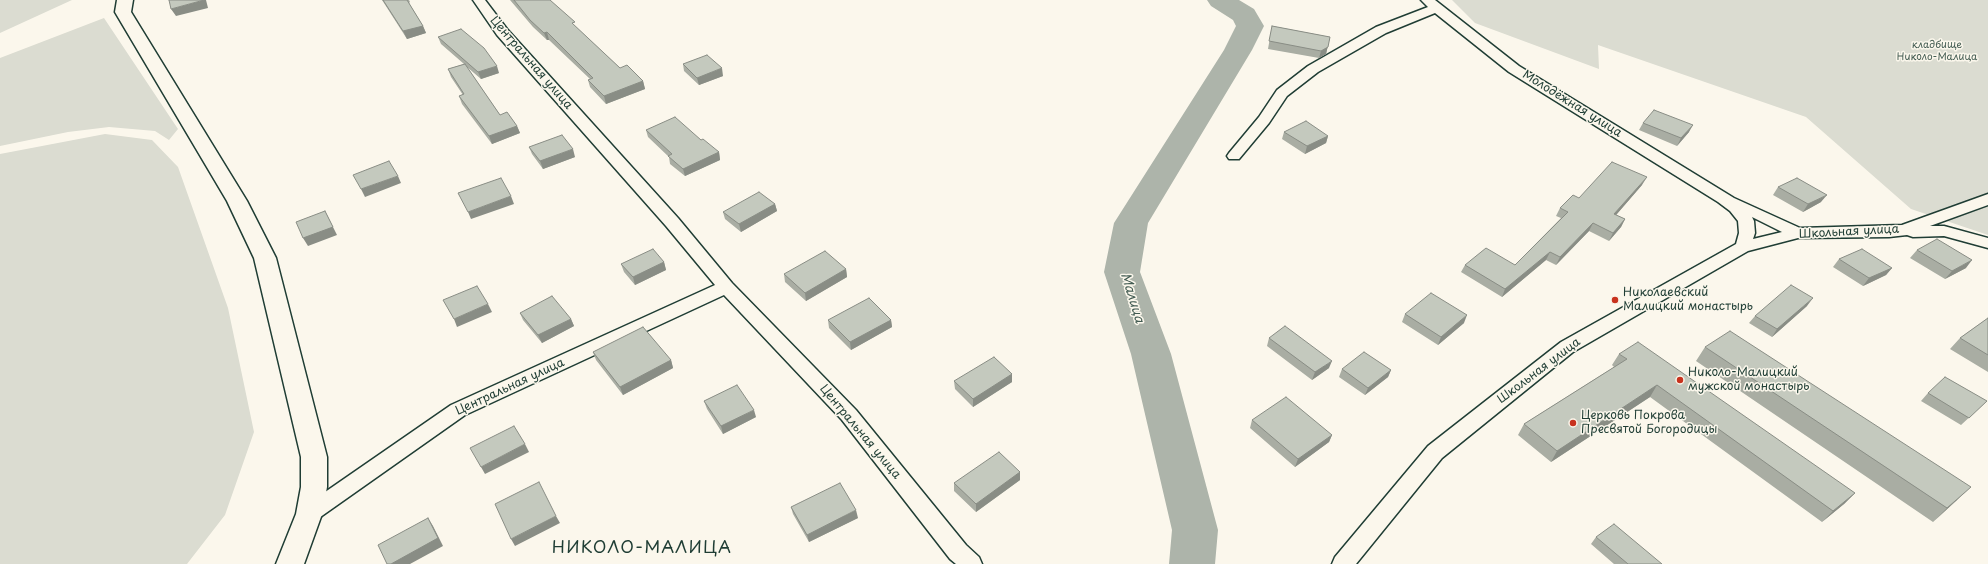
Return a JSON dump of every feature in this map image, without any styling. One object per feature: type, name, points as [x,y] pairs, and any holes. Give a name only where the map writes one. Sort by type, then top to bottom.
[{"type":"street","points":[[125,0],[122,12],[237,201],[265,258],[314,457],[314,487],[309,514],[290,564]]},
{"type":"street","name":"Центральная улица","points":[[478,0],[502,32],[672,222],[726,287],[849,415],[958,552],[971,564]]},
{"type":"street","points":[[1234,156],[1264,120],[1282,93],[1312,69],[1431,4]]},
{"type":"street","name":"Молодёжная улица","points":[[1431,4],[1514,69],[1724,198],[1736,207],[1746,221],[1747,233],[1743,247]]},
{"type":"street","name":"Молодёжная улица","points":[[1724,198],[1798,233]]},
{"type":"street","name":"Школьная улица","points":[[1343,564],[1435,452],[1567,346],[1743,247],[1798,233],[1889,232],[1904,230],[1988,199]]},
{"type":"street","points":[[1889,232],[1944,231],[1988,243]]},
{"type":"street","name":"Центральная улица","points":[[309,514],[458,410],[726,287]]},
{"type":"green space","points":[[0,0],[72,0],[0,33]]},
{"type":"green space","name":"кладбище Николо-Малица","points":[[1452,0],[1988,0],[1988,235],[1911,209],[1806,117],[1598,45],[1599,69],[1475,23]]},
{"type":"green space","points":[[104,18],[178,129],[169,140],[155,131],[109,127],[68,132],[0,146],[0,58]]},
{"type":"green space","points":[[105,134],[152,140],[178,167],[228,308],[254,432],[225,515],[187,564],[0,564],[0,154]]},
{"type":"building","points":[[169,0],[204,0],[171,9]]},
{"type":"building","points":[[383,0],[407,0],[423,26],[403,31]]},
{"type":"building","points":[[514,0],[550,0],[575,22],[572,23],[620,68],[627,65],[643,81],[604,96],[588,80],[593,78],[547,32],[544,33],[530,20]]},
{"type":"building","points":[[1272,26],[1330,37],[1328,47],[1321,51],[1269,41]]},
{"type":"building","points":[[461,29],[484,48],[497,66],[478,72],[438,37]]},
{"type":"building","points":[[707,55],[722,68],[697,78],[683,64]]},
{"type":"building","points":[[465,64],[500,115],[507,112],[517,126],[489,136],[459,96],[464,94],[448,69]]},
{"type":"building","points":[[1654,110],[1693,125],[1681,138],[1643,123]]},
{"type":"building","points":[[675,117],[701,140],[703,139],[719,152],[683,169],[668,156],[672,154],[646,130]]},
{"type":"building","points":[[1306,121],[1328,136],[1307,146],[1284,132]]},
{"type":"building","points":[[562,135],[573,149],[540,161],[529,147]]},
{"type":"building","points":[[389,161],[398,176],[361,189],[353,175]]},
{"type":"building","points":[[1612,162],[1647,177],[1614,214],[1625,219],[1613,233],[1593,223],[1560,257],[1550,252],[1505,289],[1465,265],[1486,248],[1515,265],[1568,212],[1560,208],[1573,195],[1579,198]]},
{"type":"building","points":[[501,178],[511,196],[468,212],[458,193]]},
{"type":"building","points":[[1797,178],[1827,195],[1808,204],[1778,187]]},
{"type":"building","points":[[759,192],[775,204],[739,224],[723,212]]},
{"type":"building","points":[[325,211],[333,227],[303,238],[296,222]]},
{"type":"building","points":[[1937,239],[1972,260],[1952,271],[1917,250]]},
{"type":"building","points":[[653,249],[664,262],[633,277],[621,264]]},
{"type":"building","points":[[1862,249],[1892,268],[1869,278],[1839,259]]},
{"type":"building","points":[[825,251],[846,269],[805,293],[784,274]]},
{"type":"building","points":[[1791,285],[1813,298],[1777,329],[1755,316]]},
{"type":"building","points":[[477,286],[488,304],[454,319],[443,300]]},
{"type":"building","points":[[1431,293],[1467,315],[1441,337],[1405,314]]},
{"type":"building","points":[[552,296],[571,319],[538,335],[520,313]]},
{"type":"building","points":[[869,298],[891,320],[850,342],[828,320]]},
{"type":"building","points":[[1988,318],[1988,355],[1960,338]]},
{"type":"building","points":[[1285,326],[1332,361],[1315,372],[1269,338]]},
{"type":"building","points":[[643,327],[671,360],[620,387],[593,352]]},
{"type":"building","points":[[1730,331],[1971,487],[1947,508],[1705,347]]},
{"type":"building","points":[[1638,342],[1855,493],[1833,511],[1657,385],[1557,451],[1524,424],[1627,359],[1619,354]]},
{"type":"building","points":[[1364,352],[1391,370],[1368,388],[1342,369]]},
{"type":"building","points":[[994,357],[1012,374],[973,399],[954,381]]},
{"type":"building","points":[[1945,377],[1987,401],[1969,418],[1928,393]]},
{"type":"building","points":[[737,385],[754,410],[721,426],[704,401]]},
{"type":"building","points":[[1286,397],[1332,435],[1298,459],[1252,420]]},
{"type":"building","points":[[514,426],[525,444],[481,467],[470,448]]},
{"type":"building","points":[[999,452],[1020,472],[976,504],[954,483]]},
{"type":"building","points":[[539,482],[556,516],[511,539],[495,504]]},
{"type":"building","points":[[840,483],[856,510],[807,535],[791,507]]},
{"type":"building","points":[[428,518],[438,538],[391,564],[387,564],[378,545]]},
{"type":"building","points":[[1614,524],[1662,564],[1628,564],[1596,537]]},
{"type":"waterway","name":"Малица","points":[[1192,564],[1195,530],[1151,354],[1122,272],[1131,223],[1238,50],[1250,26],[1244,15],[1221,0]]},
{"type":"place","name":"Николаевский Малицкий монастырь","points":[[1615,300]]},
{"type":"place","name":"Николо-Малицкий мужской монастырь","points":[[1680,380]]},
{"type":"place","name":"Церковь Покрова Пресвятой Богородицы","points":[[1573,423]]},
{"type":"district","name":"НИКОЛО-МАЛИЦА","points":[[642,548]]}]
